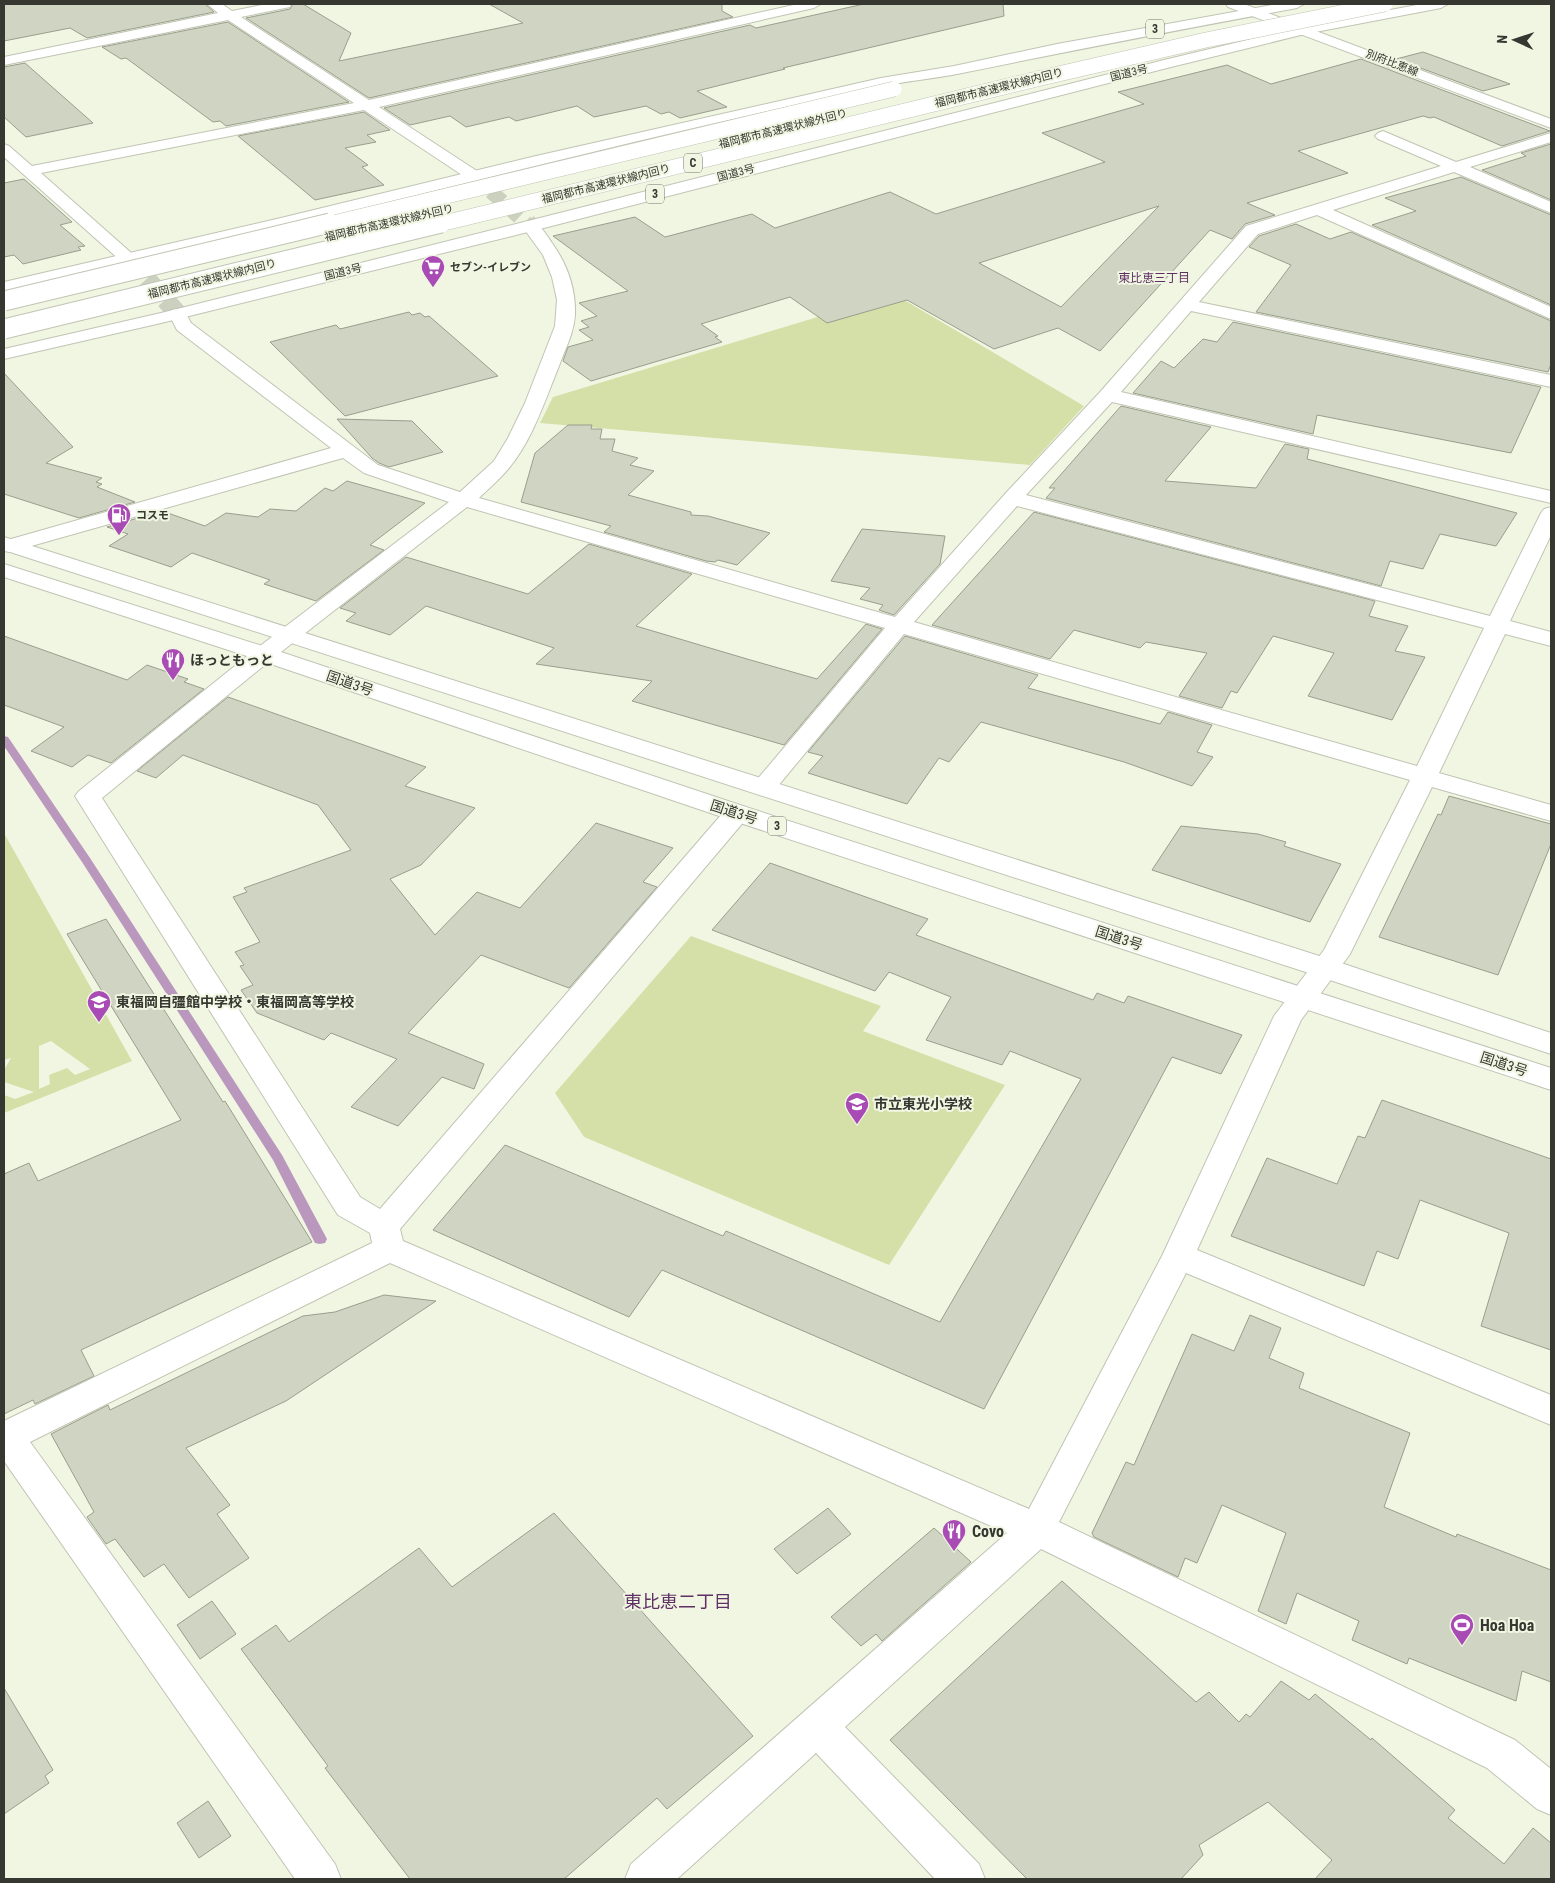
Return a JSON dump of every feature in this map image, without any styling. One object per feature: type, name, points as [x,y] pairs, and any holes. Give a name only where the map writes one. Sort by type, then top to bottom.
[{"type":"main road","points":[[213,4],[474,176]]},
{"type":"main road","points":[[4,60],[285,4]]},
{"type":"main road","points":[[4,169],[25,168],[367,105],[814,4]]},
{"type":"main road","name":"別府比恵線","points":[[1233,4],[1551,124]]},
{"type":"main road","name":"3","points":[[4,287],[881,82],[954,70],[1057,48],[1297,4]]},
{"type":"main road","name":"福岡都市高速環状線外回り","points":[[4,316],[1008,74],[1194,32],[1330,4]]},
{"type":"main road","name":"福岡都市高速環状線内回り","points":[[4,329],[1041,78],[1206,40],[1385,4]]},
{"type":"main road","name":"国道3号","points":[[4,354],[169,316],[530,226],[1164,64],[1305,30],[1440,4]]},
{"type":"main road","points":[[4,339],[331,262],[979,99],[1060,80],[1164,64]]},
{"type":"main road","points":[[4,301],[894,90],[954,70]]},
{"type":"main road","points":[[1383,136],[1453,168],[1551,208]]},
{"type":"main road","points":[[764,787],[900,625],[1012,498],[1108,395],[1252,230],[1551,137]]},
{"type":"main road","points":[[4,149],[128,258]]},
{"type":"main road","points":[[1320,210],[1551,314]]},
{"type":"main road","points":[[530,226],[545,245],[558,267],[566,311],[565,328],[533,407],[513,448],[493,474],[464,500],[264,654],[88,796],[349,1206],[387,1237],[1037,1529],[1501,1754],[1551,1794]]},
{"type":"main road","points":[[1188,305],[1551,381]]},
{"type":"main road","points":[[4,361],[169,316],[371,468],[400,480],[1551,813]]},
{"type":"main road","points":[[1108,395],[1551,497]]},
{"type":"main road","points":[[6,553],[348,450]]},
{"type":"main road","points":[[1012,498],[1551,639]]},
{"type":"main road","points":[[646,1879],[1037,1529],[1178,1256],[1288,1016],[1331,961],[1425,776],[1551,513]]},
{"type":"main road","name":"国道3号","points":[[6,553],[290,634],[764,787],[1331,961],[1551,1044]]},
{"type":"main road","name":"国道3号","points":[[6,553],[264,654],[737,813],[1551,1080]]},
{"type":"main road","points":[[320,1879],[5,1437],[387,1237],[737,813]]},
{"type":"main road","points":[[1178,1256],[1551,1410]]},
{"type":"main road","points":[[817,1726],[964,1879]]},
{"type":"green space","points":[[894,294],[1084,406],[1030,465],[540,423],[553,397]]},
{"type":"green space","points":[[4,833],[132,1061],[4,1113],[4,1095],[15,1099],[34,1092],[4,1082],[4,1070],[11,1058],[4,1060]],"holes":[[[51,1041],[90,1069],[75,1075],[67,1068],[49,1075],[50,1084],[39,1089],[39,1046]]]},
{"type":"green space","points":[[691,936],[881,1006],[863,1031],[1005,1085],[889,1265],[584,1137],[555,1093]]},
{"type":"building","points":[[4,4],[205,4],[214,12],[87,38],[70,28],[4,41]]},
{"type":"building","points":[[293,4],[303,4],[351,33],[339,61],[523,23],[489,4],[722,4],[722,11],[733,17],[369,98],[246,18],[290,9]]},
{"type":"building","points":[[864,4],[1003,4],[1004,16],[783,68],[785,69],[697,91],[727,107],[680,118],[669,112],[661,114],[646,106],[594,117],[577,106],[516,121],[509,117],[466,127],[450,116],[410,125],[384,108],[750,25],[756,28]]},
{"type":"building","points":[[228,22],[349,102],[226,126],[220,121],[213,122],[126,58],[121,59],[102,47]]},
{"type":"building","points":[[1423,52],[1510,84],[1483,91],[1396,59]]},
{"type":"building","points":[[1361,59],[1550,131],[1502,146],[1434,117],[1423,116],[1298,151],[1348,173],[1247,203],[1275,215],[1245,224],[1232,239],[1210,230],[1100,351],[1058,328],[994,349],[907,300],[827,323],[790,297],[701,324],[718,336],[715,337],[722,342],[591,381],[563,361],[568,347],[593,340],[579,330],[589,327],[581,321],[597,316],[579,303],[628,291],[553,236],[635,217],[665,237],[752,214],[775,228],[890,192],[936,214],[1105,162],[1042,133],[1144,104],[1118,92],[1227,65],[1271,84]],"holes":[[[1159,206],[1061,307],[979,263]]]},
{"type":"building","points":[[25,63],[93,123],[26,137],[4,117],[4,67]]},
{"type":"building","points":[[364,112],[390,130],[367,135],[376,142],[345,148],[368,165],[362,167],[384,185],[315,200],[238,136]]},
{"type":"building","points":[[1551,144],[1551,200],[1482,170],[1526,156],[1521,153]]},
{"type":"building","points":[[1461,177],[1551,215],[1551,305],[1372,225],[1416,211],[1385,198]]},
{"type":"building","points":[[24,179],[72,222],[60,225],[85,246],[78,247],[81,250],[23,264],[14,255],[4,257],[4,183]]},
{"type":"building","points":[[1296,224],[1330,239],[1351,232],[1551,321],[1551,364],[1548,372],[1256,312],[1291,265],[1249,247],[1259,236]]},
{"type":"building","points":[[409,312],[412,315],[420,313],[425,317],[429,316],[498,376],[345,416],[270,342],[336,325],[340,329]]},
{"type":"building","points":[[1233,322],[1541,387],[1511,453],[1317,415],[1313,434],[1133,393],[1161,361],[1174,368],[1203,339],[1217,342]]},
{"type":"building","points":[[4,373],[73,447],[46,463],[102,478],[96,482],[102,484],[97,487],[135,502],[79,518],[4,494]]},
{"type":"building","points":[[1121,406],[1211,427],[1165,481],[1256,488],[1285,444],[1309,449],[1307,459],[1517,513],[1496,546],[1440,534],[1423,569],[1390,561],[1381,586],[1046,498],[1055,488],[1049,488]]},
{"type":"building","points":[[337,419],[412,421],[443,452],[389,467],[372,458]]},
{"type":"building","points":[[568,425],[592,425],[591,429],[602,429],[600,439],[615,439],[612,451],[638,458],[630,465],[654,471],[628,495],[691,512],[691,515],[708,516],[770,533],[737,565],[718,560],[715,562],[706,561],[604,532],[611,526],[521,502],[535,453]]},
{"type":"building","points":[[347,481],[425,503],[370,545],[384,550],[316,601],[264,584],[270,580],[192,553],[171,567],[109,546],[128,534],[107,527],[162,511],[205,526],[226,513],[258,517],[270,509],[296,511],[325,488],[333,491]]},
{"type":"building","points":[[1034,512],[1375,601],[1369,616],[1408,626],[1395,651],[1425,657],[1392,720],[1308,696],[1334,653],[1273,636],[1237,693],[1231,691],[1222,708],[1179,696],[1207,653],[1146,642],[1140,648],[1074,630],[1050,659],[932,625]]},
{"type":"building","points":[[862,529],[945,536],[940,564],[894,615],[879,610],[883,605],[860,599],[870,588],[831,581]]},
{"type":"building","points":[[589,544],[692,574],[636,626],[747,659],[817,679],[866,624],[882,629],[784,745],[632,701],[652,681],[536,664],[554,648],[426,606],[390,635],[346,621],[356,613],[340,608],[406,557],[528,594]]},
{"type":"building","points":[[4,636],[127,680],[147,665],[188,679],[184,682],[204,689],[111,763],[88,755],[72,767],[31,751],[64,727],[4,705]]},
{"type":"building","points":[[905,636],[1038,675],[1028,688],[1160,724],[1168,712],[1212,725],[1197,752],[1213,757],[1192,786],[1124,762],[981,722],[949,762],[939,758],[907,804],[808,773],[823,756],[808,752]]},
{"type":"building","points":[[228,697],[426,767],[405,786],[475,808],[421,865],[390,879],[435,935],[477,892],[520,908],[596,823],[673,848],[643,882],[657,887],[569,988],[481,955],[408,1033],[484,1064],[474,1089],[442,1077],[398,1126],[351,1107],[397,1059],[331,1033],[324,1040],[257,1013],[241,990],[253,985],[240,966],[244,965],[235,952],[260,942],[233,897],[247,892],[244,888],[351,850],[318,805],[183,755],[156,778],[137,771]]},
{"type":"building","points":[[1449,796],[1551,824],[1551,844],[1498,975],[1379,937],[1438,814],[1441,815]]},
{"type":"building","points":[[1181,826],[1258,834],[1286,842],[1284,846],[1341,864],[1310,922],[1152,870]]},
{"type":"building","points":[[770,863],[928,919],[916,935],[1093,1000],[1097,993],[1124,1003],[1128,996],[1242,1035],[1221,1074],[1172,1057],[984,1409],[662,1270],[629,1317],[433,1230],[505,1145],[723,1236],[726,1231],[940,1322],[1081,1079],[1010,1051],[1002,1065],[926,1040],[951,997],[889,972],[875,991],[712,930]]},
{"type":"building","points":[[106,919],[223,1102],[225,1101],[312,1242],[81,1350],[94,1376],[35,1404],[33,1400],[4,1414],[4,1174],[29,1163],[38,1181],[181,1120],[67,934]]},
{"type":"building","points":[[1382,1100],[1551,1159],[1551,1350],[1481,1326],[1509,1233],[1420,1200],[1398,1259],[1377,1251],[1364,1286],[1231,1236],[1267,1158],[1337,1184],[1358,1136],[1365,1138]]},
{"type":"building","points":[[384,1295],[436,1301],[286,1401],[186,1448],[230,1505],[217,1514],[249,1558],[189,1598],[164,1564],[144,1577],[115,1539],[106,1544],[87,1517],[94,1512],[51,1434],[108,1405],[110,1410],[303,1316],[335,1312]]},
{"type":"building","points":[[1250,1315],[1281,1328],[1269,1358],[1304,1373],[1299,1388],[1410,1433],[1384,1507],[1456,1537],[1457,1534],[1551,1570],[1551,1682],[1522,1671],[1516,1701],[1409,1658],[1407,1664],[1352,1640],[1359,1621],[1297,1593],[1286,1624],[1258,1611],[1286,1533],[1222,1505],[1197,1563],[1185,1558],[1178,1577],[1094,1537],[1092,1533],[1126,1462],[1134,1465],[1192,1334],[1234,1351]]},
{"type":"building","points":[[828,1508],[851,1534],[797,1574],[774,1549]]},
{"type":"building","points":[[554,1513],[753,1736],[667,1809],[657,1798],[564,1879],[410,1879],[325,1768],[328,1766],[241,1649],[276,1625],[289,1642],[419,1548],[452,1587]]},
{"type":"building","points":[[934,1528],[971,1562],[882,1641],[876,1634],[861,1646],[831,1617]]},
{"type":"building","points":[[1062,1581],[1196,1702],[1209,1692],[1239,1722],[1246,1714],[1250,1717],[1281,1681],[1309,1700],[1315,1694],[1371,1740],[1372,1738],[1455,1810],[1448,1818],[1504,1864],[1533,1828],[1551,1843],[1551,1879],[1315,1879],[1332,1860],[1268,1802],[1199,1845],[1203,1855],[1181,1879],[1027,1879],[890,1740]]},
{"type":"building","points":[[212,1601],[236,1634],[200,1659],[177,1625]]},
{"type":"building","points":[[4,1688],[53,1770],[45,1776],[49,1783],[4,1814]]},
{"type":"building","points":[[208,1801],[231,1836],[199,1858],[177,1823]]},
{"type":"waterway","points":[[4,739],[86,860],[278,1158],[320,1239]]},
{"type":"tunnel","points":[[474,176],[528,225]]},
{"type":"tunnel","points":[[527,223],[530,226]]},
{"type":"tunnel","points":[[128,258],[178,314]]},
{"type":"place","name":"セブン-イレブン","points":[[433,288]]},
{"type":"place","name":"コスモ","points":[[119,536]]},
{"type":"place","name":"ほっともっと","points":[[173,681]]},
{"type":"place","name":"東福岡自彊館中学校・東福岡高等学校","points":[[99,1023]]},
{"type":"place","name":"市立東光小学校","points":[[857,1125]]},
{"type":"place","name":"Covo","points":[[954,1552]]},
{"type":"place","name":"Hoa Hoa","points":[[1462,1646]]},
{"type":"district","name":"東比恵三丁目","points":[[1154,278]]},
{"type":"district","name":"東比恵二丁目","points":[[678,1601]]}]
